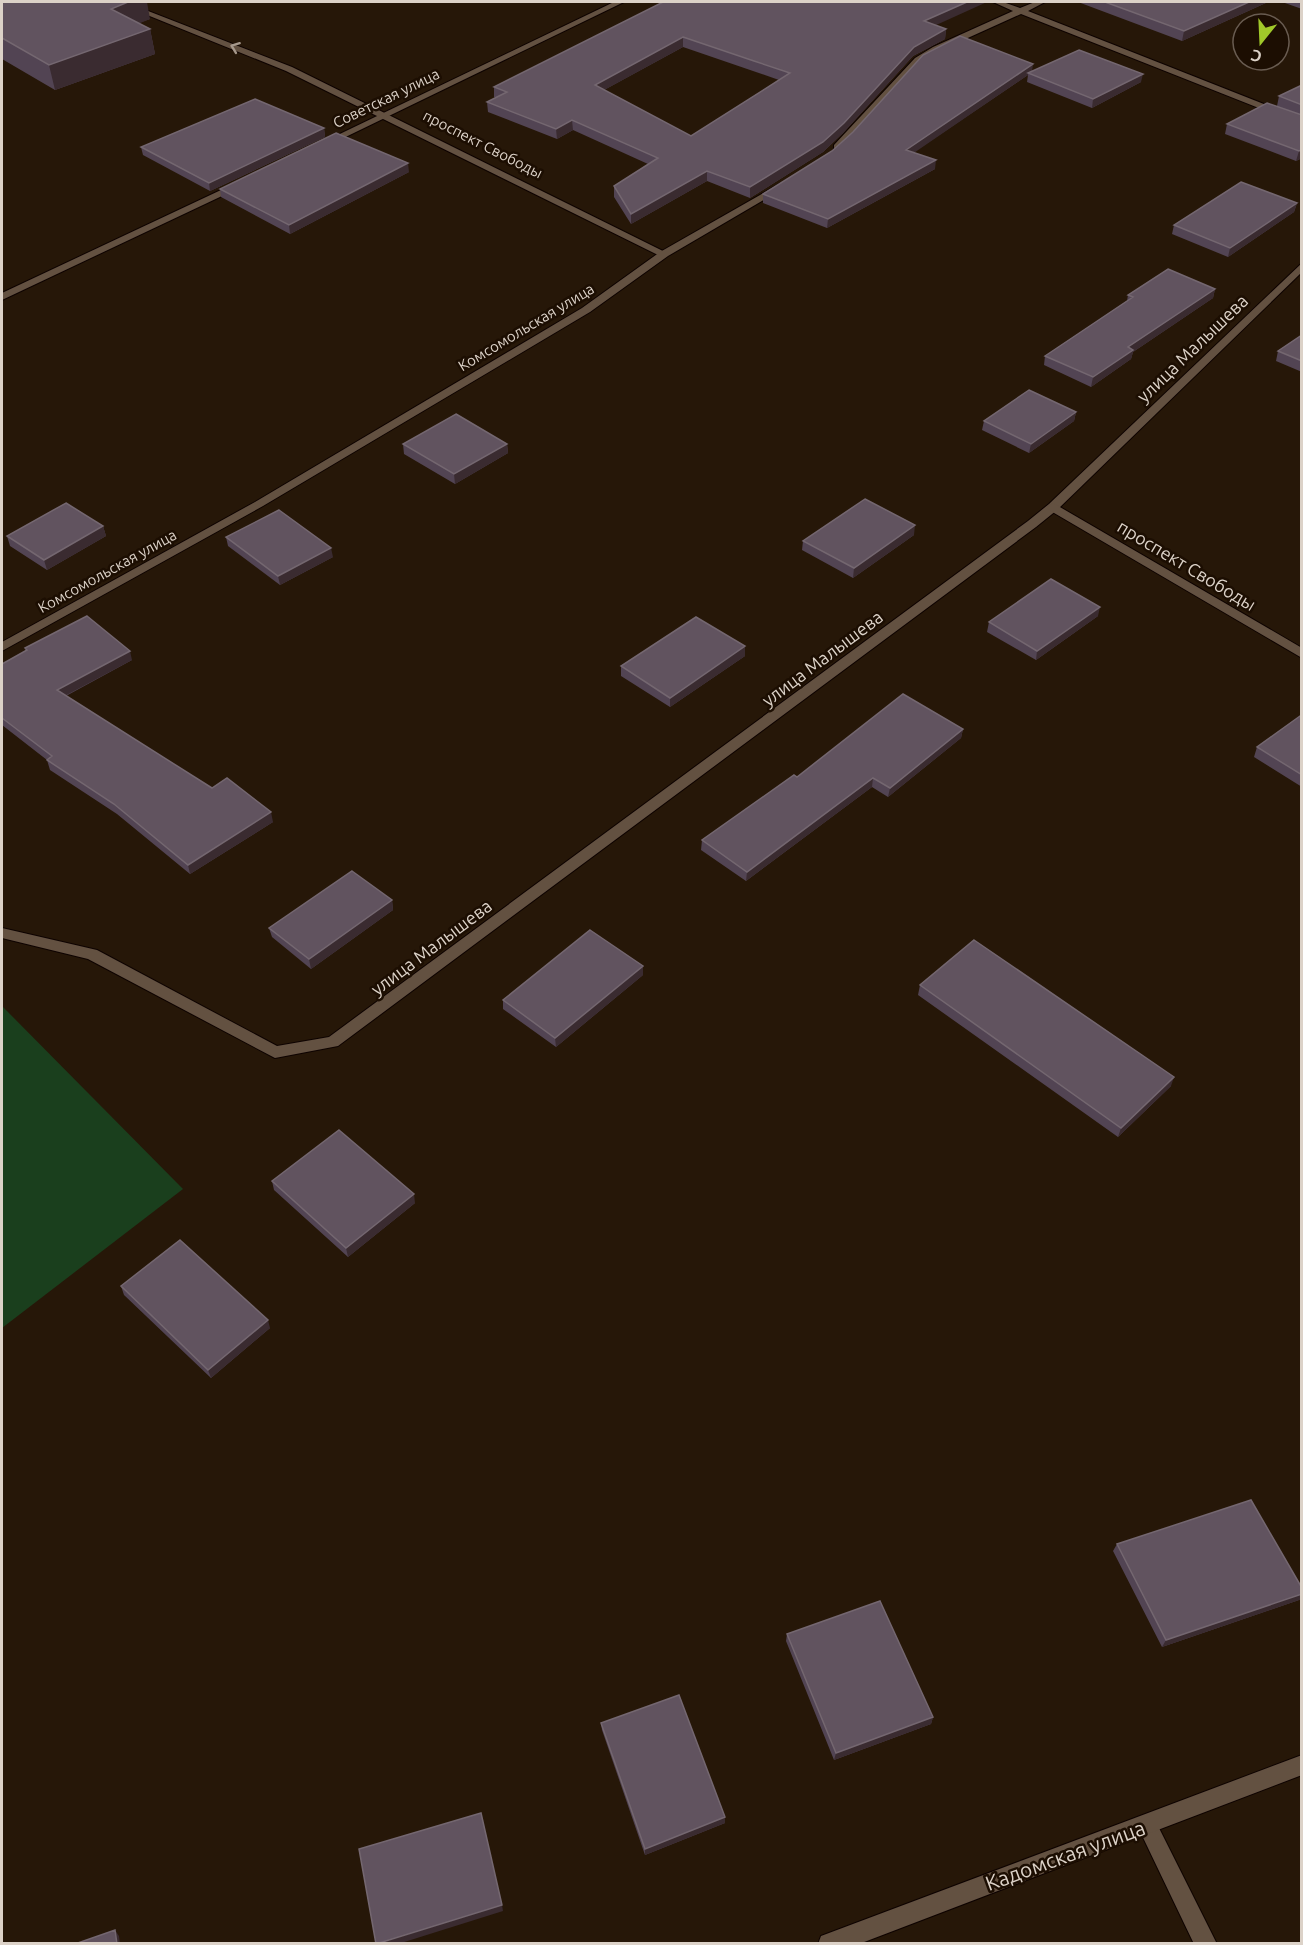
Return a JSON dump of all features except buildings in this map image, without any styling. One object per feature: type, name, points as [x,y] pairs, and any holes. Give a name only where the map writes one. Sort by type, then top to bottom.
[{"type":"street","name":"проспект Свободы","points":[[119,2],[289,69],[387,115],[664,254]]},
{"type":"street","name":"Советская улица","points":[[316,148],[620,2]]},
{"type":"street","points":[[997,2],[1302,122]]},
{"type":"street","points":[[827,156],[848,137],[918,60],[936,49],[1041,2]]},
{"type":"street","points":[[2,297],[251,179]]},
{"type":"street","name":"Комсомольская улица","points":[[2,647],[259,504],[604,298],[664,254],[792,180]]},
{"type":"street","name":"улица Малышева","points":[[2,933],[92,954],[275,1052],[333,1042],[1053,507],[1302,266]]},
{"type":"street","name":"проспект Свободы","points":[[1053,507],[1302,654]]},
{"type":"street","name":"Кадомская улица","points":[[829,1944],[1302,1765]]},
{"type":"street","points":[[1147,1825],[1206,1944]]},
{"type":"green space","points":[[2,1006],[183,1189],[2,1328]]}]
